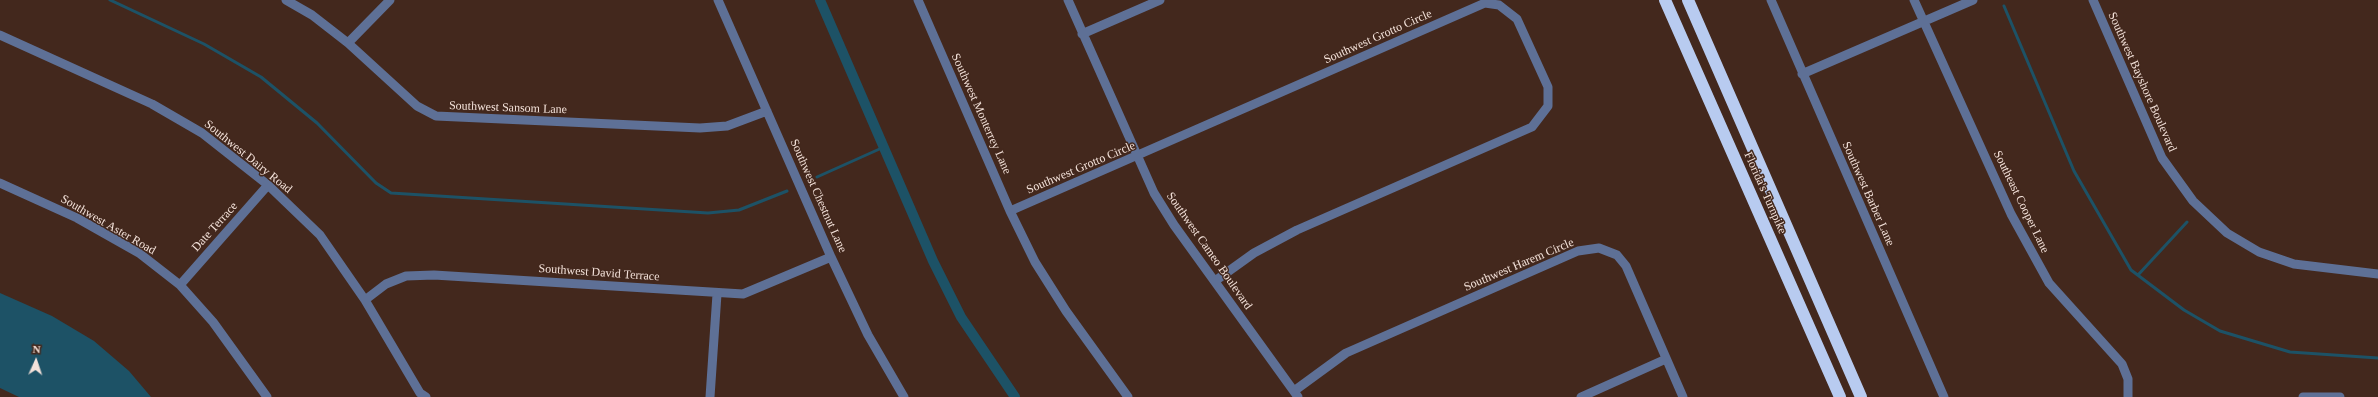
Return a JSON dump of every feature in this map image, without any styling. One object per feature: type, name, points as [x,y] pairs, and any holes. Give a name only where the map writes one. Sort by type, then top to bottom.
[{"type":"highway","name":"Florida's Turnpike","points":[[1665,0],[1840,397]]},
{"type":"highway","name":"Florida's Turnpike","points":[[1688,0],[1861,397]]},
{"type":"street","name":"Southwest Sansom Lane","points":[[286,0],[312,15],[348,43],[417,106],[436,116],[700,128],[727,126],[767,111]]},
{"type":"street","points":[[348,43],[390,0]]},
{"type":"street","name":"Southwest Chestnut Lane","points":[[718,0],[831,257],[868,335],[900,396]]},
{"type":"street","name":"Southwest Monterrey Lane","points":[[918,0],[1010,211],[1035,262],[1066,311],[1128,397]]},
{"type":"street","name":"Southwest Cameo Boulevard","points":[[1068,0],[1154,193],[1174,225],[1296,394]]},
{"type":"street","points":[[1082,34],[1160,0]]},
{"type":"street","name":"Southwest Barber Lane","points":[[1771,0],[1944,397]]},
{"type":"street","name":"Southeast Cooper Lane","points":[[1914,0],[2011,214],[2049,282],[2122,364],[2128,378],[2128,397]]},
{"type":"street","points":[[1802,74],[1924,23],[1973,0]]},
{"type":"street","name":"Southwest Bayshore Boulevard","points":[[2093,0],[2162,158],[2193,201],[2227,233],[2259,252],[2294,264],[2378,274]]},
{"type":"street","name":"Southwest Grotto Circle","points":[[1010,211],[1137,157],[1485,3],[1499,5],[1517,19],[1548,87],[1548,106],[1532,127],[1297,230],[1254,253],[1215,281]]},
{"type":"street","name":"Southwest Dairy Road","points":[[0,35],[152,104],[202,133],[268,185],[320,236],[365,300],[420,393],[426,397]]},
{"type":"street","name":"Southwest Aster Road","points":[[0,183],[77,218],[139,253],[180,284],[213,322],[267,397]]},
{"type":"street","name":"Date Terrace","points":[[180,284],[268,185]]},
{"type":"street","name":"Southwest Harem Circle","points":[[1296,394],[1346,353],[1578,251],[1599,248],[1617,255],[1626,266],[1683,397]]},
{"type":"street","name":"Southwest David Terrace","points":[[365,300],[386,284],[406,276],[434,275],[717,294],[743,294],[831,257]]},
{"type":"street","points":[[710,397],[717,294]]},
{"type":"street","points":[[1581,397],[1666,359]]},
{"type":"street","points":[[2303,397],[2340,397]]},
{"type":"water","points":[[0,293],[52,316],[94,341],[129,371],[151,397],[19,397],[0,388]]},
{"type":"waterway","points":[[110,0],[204,44],[261,77],[317,123],[376,183],[391,193],[708,213],[739,210],[787,191]]},
{"type":"waterway","points":[[820,0],[933,261],[961,317],[1015,397]]},
{"type":"waterway","points":[[2004,6],[2074,171],[2131,270],[2184,310],[2220,331],[2290,352],[2378,358]]},
{"type":"waterway","points":[[817,177],[884,147]]},
{"type":"waterway","points":[[2138,275],[2187,222]]}]
